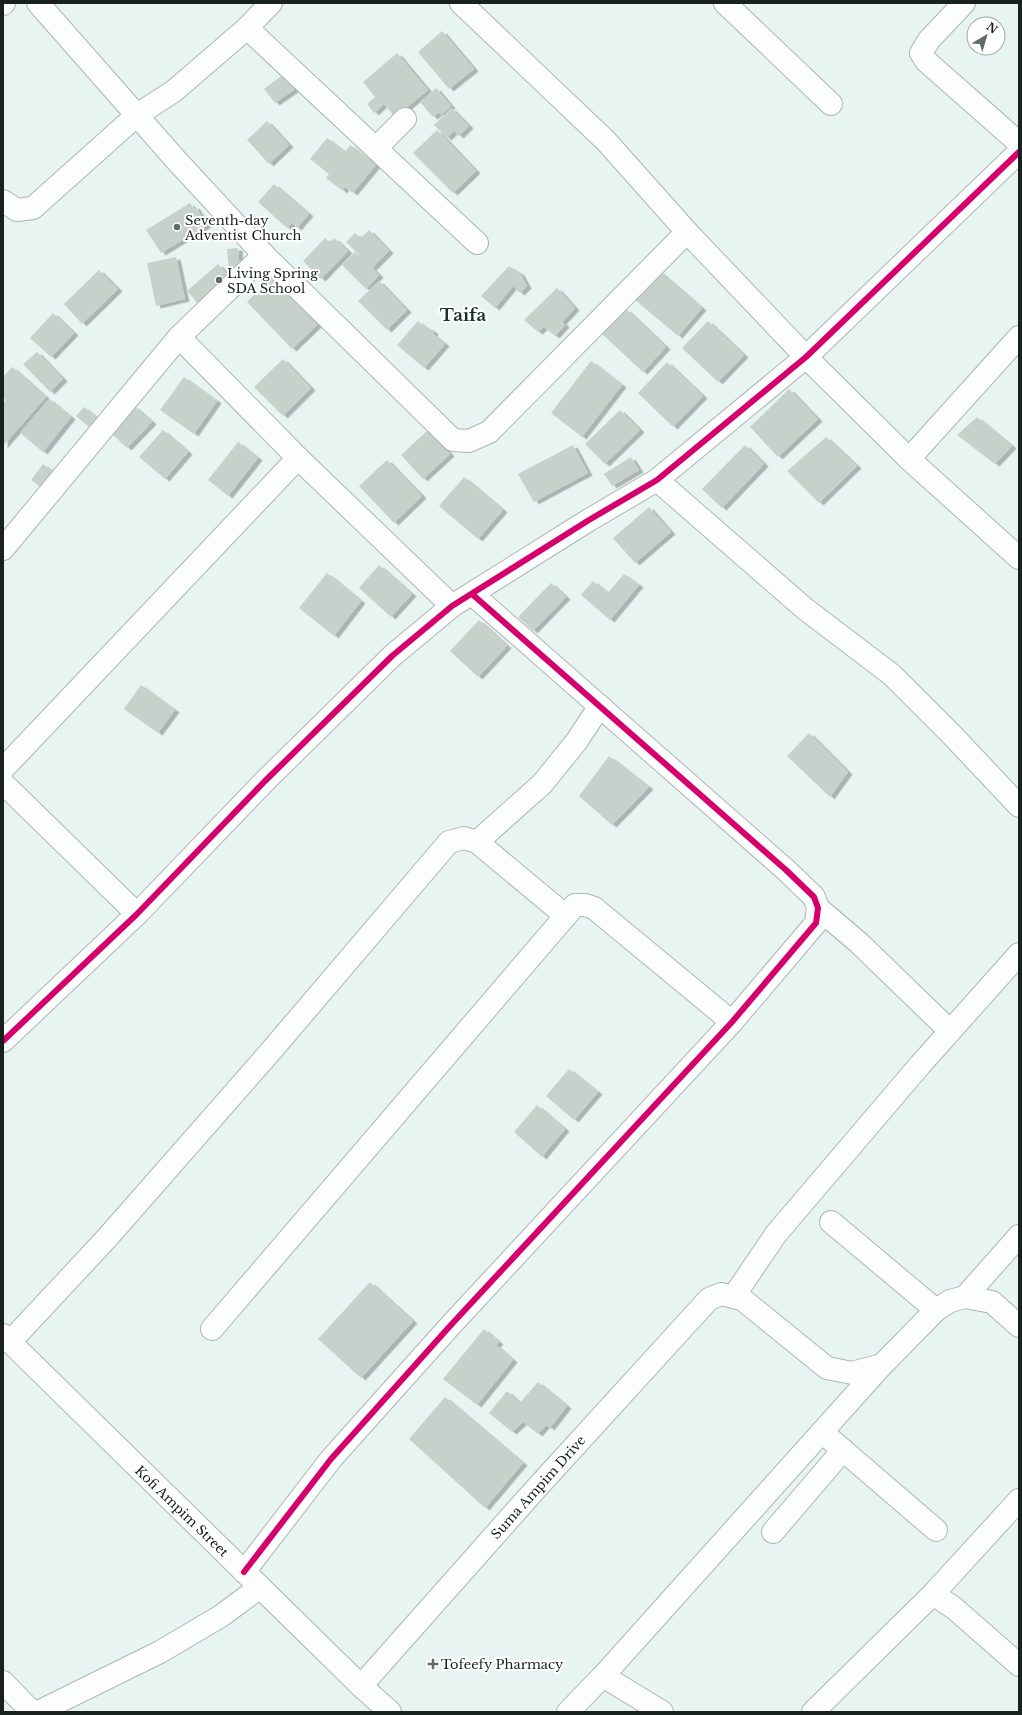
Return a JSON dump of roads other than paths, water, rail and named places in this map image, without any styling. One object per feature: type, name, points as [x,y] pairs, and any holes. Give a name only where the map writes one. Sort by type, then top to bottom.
[{"type":"street","points":[[38,3],[264,255],[453,440],[468,441],[489,432],[687,232]]},
{"type":"street","points":[[461,3],[606,141],[687,232],[806,357],[909,459],[1019,558]]},
{"type":"street","points":[[725,3],[831,104]]},
{"type":"street","points":[[964,3],[929,40],[921,52],[926,61],[1019,143]]},
{"type":"street","points":[[3,201],[7,205],[17,210],[33,208],[137,115],[174,91],[247,28],[268,4]]},
{"type":"street","points":[[247,28],[477,243]]},
{"type":"street","points":[[376,148],[405,119]]},
{"type":"street","points":[[7,1029],[137,914],[266,781],[381,667],[452,606],[589,520],[657,480],[806,357],[1019,152]]},
{"type":"street","points":[[3,550],[179,337],[264,255]]},
{"type":"street","points":[[179,337],[298,458],[452,606]]},
{"type":"street","points":[[909,459],[1019,337]]},
{"type":"street","points":[[3,769],[298,458]]},
{"type":"street","points":[[657,480],[804,608],[892,675],[952,735],[1019,806]]},
{"type":"street","points":[[244,1572],[331,1459],[450,1326],[732,1022],[816,923],[818,908],[814,897],[786,870],[472,594]]},
{"type":"street","points":[[477,842],[542,784],[576,742],[600,706]]},
{"type":"street","points":[[3,783],[137,914]]},
{"type":"street","points":[[6,1339],[117,1226],[271,1050],[449,842],[464,838],[477,842],[566,916]]},
{"type":"street","points":[[212,1329],[576,905],[585,905],[594,908],[732,1022]]},
{"type":"street","points":[[818,908],[859,944],[950,1031]]},
{"type":"street","points":[[882,1365],[852,1373],[827,1368],[742,1300],[727,1295],[776,1234],[950,1031],[1019,954]]},
{"type":"street","points":[[831,1222],[936,1310]]},
{"type":"street","points":[[965,1297],[1019,1236]]},
{"type":"street","name":"Suma Ampim Drive","points":[[373,1703],[533,1492],[704,1304],[709,1299],[727,1295]]},
{"type":"street","points":[[568,1712],[603,1676],[882,1365],[936,1310],[950,1301],[965,1297],[992,1302],[1019,1326]]},
{"type":"street","name":"Kofi Ampim Street","points":[[6,1339],[260,1587],[373,1703]]},
{"type":"street","points":[[822,1432],[936,1530]]},
{"type":"street","points":[[773,1532],[843,1450]]},
{"type":"street","points":[[813,1712],[933,1594],[1019,1500]]},
{"type":"street","points":[[38,1712],[160,1652],[221,1616],[260,1587]]},
{"type":"street","points":[[933,1594],[954,1608],[1019,1665]]},
{"type":"street","points":[[603,1676],[662,1712]]},
{"type":"street","points":[[3,1682],[32,1712]]},
{"type":"place","name":"Seventh-day Adventist Church","points":[[177,227]]},
{"type":"place","name":"Living Spring SDA School","points":[[219,280]]},
{"type":"place","name":"Tofeefy Pharmacy","points":[[433,1664]]},
{"type":"district","name":"Taifa","points":[[463,315]]}]
